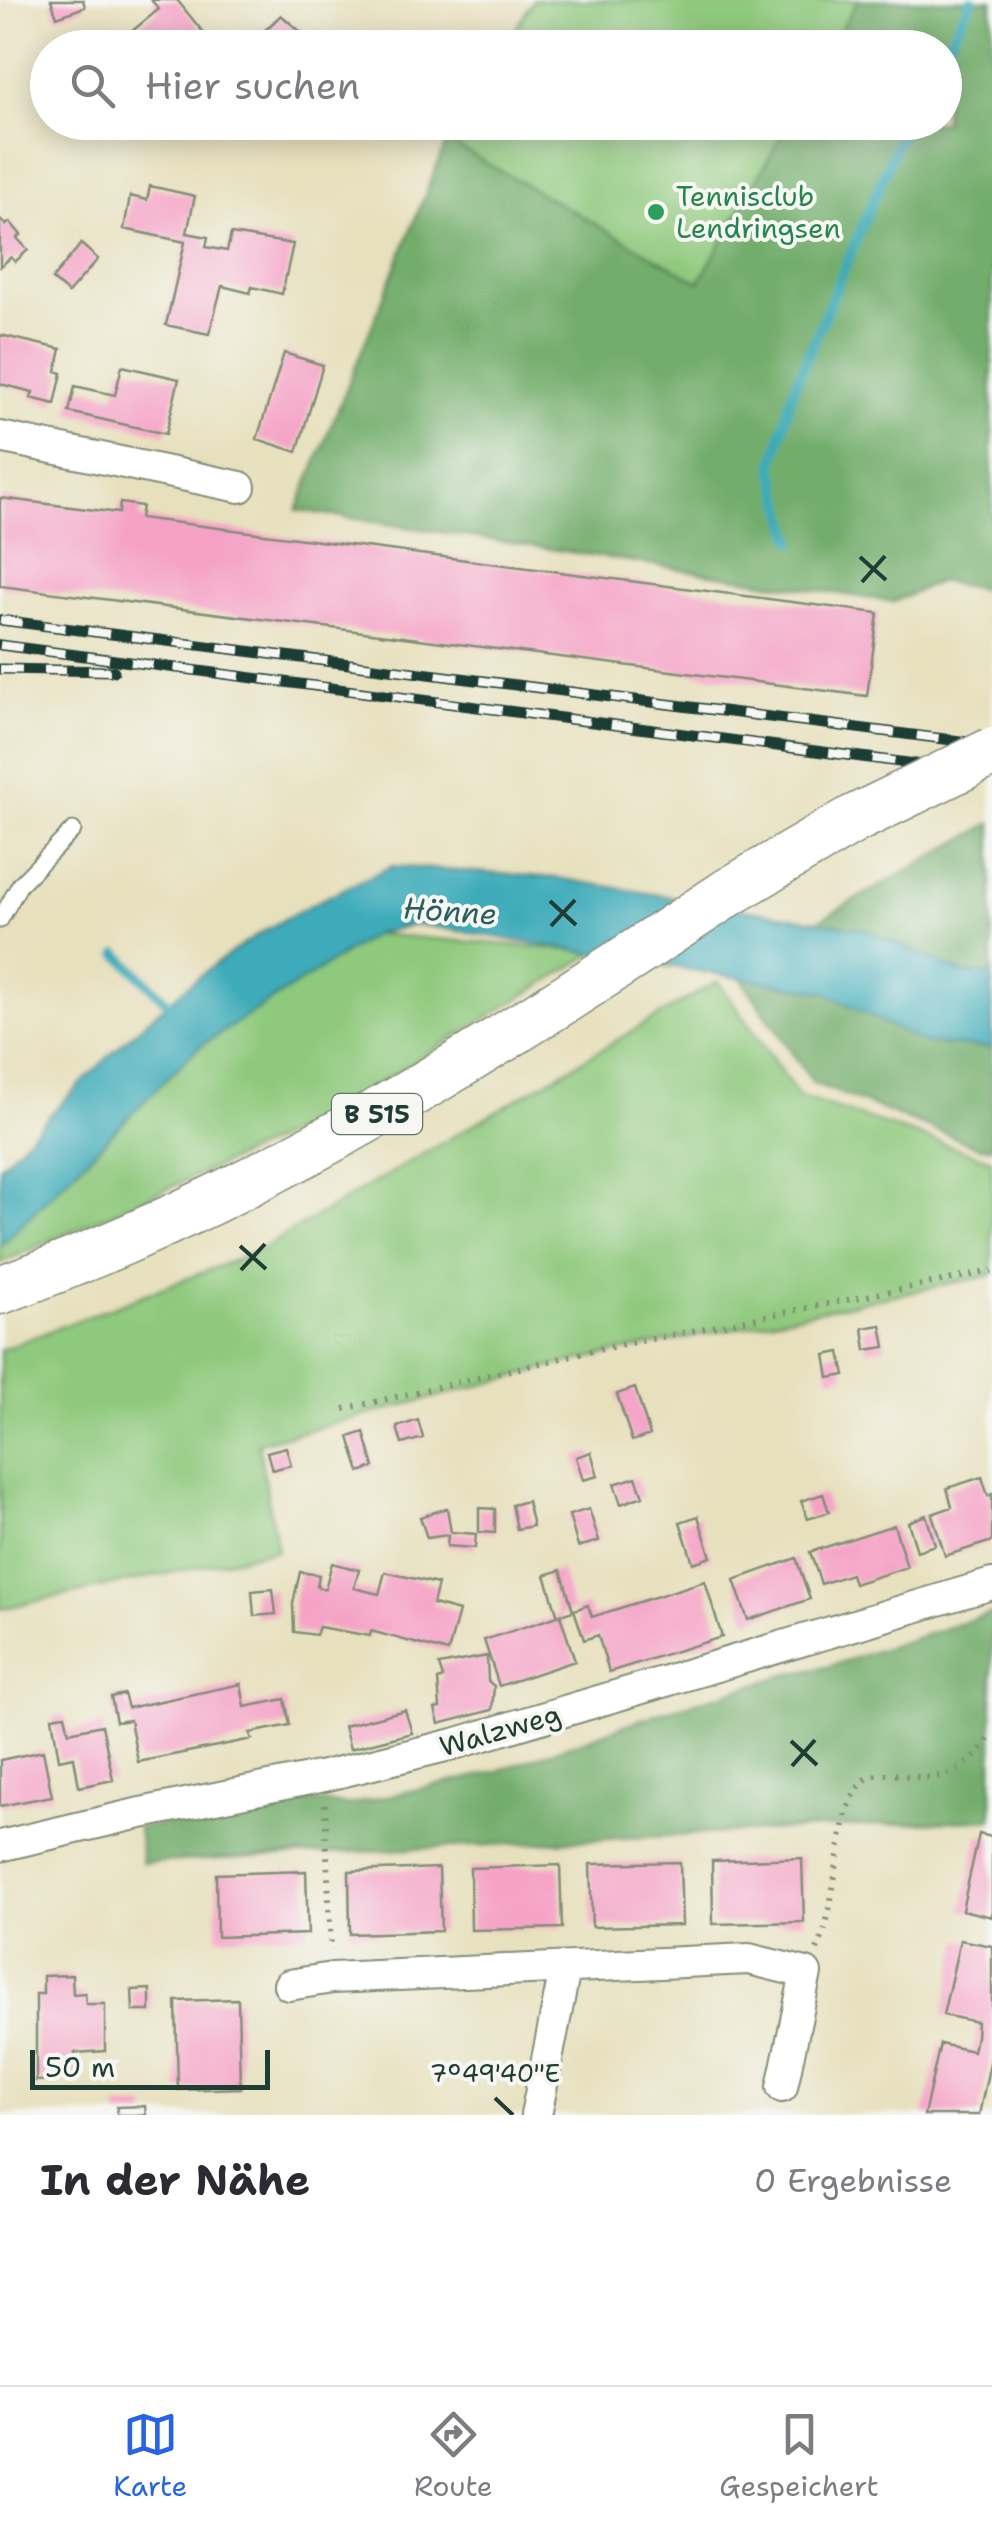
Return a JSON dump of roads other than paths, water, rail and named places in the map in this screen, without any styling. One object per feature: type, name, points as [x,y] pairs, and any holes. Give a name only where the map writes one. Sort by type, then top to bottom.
[{"type":"main road","name":"B 515","points":[[0,1290],[182,1217],[311,1152],[477,1057],[729,892],[854,819],[992,752]]},
{"type":"street","points":[[0,437],[240,487]]},
{"type":"street","name":"Walzweg","points":[[0,1846],[454,1744],[992,1584]]},
{"type":"street","points":[[289,1985],[332,1978],[748,1959],[806,1973],[782,2087]]},
{"type":"street","points":[[536,2115],[565,1968]]},
{"type":"lane","points":[[0,920],[20,884],[73,830]]},
{"type":"water","name":"Hönne","points":[[392,866],[557,878],[865,929],[962,973],[992,975],[992,1048],[923,1043],[824,992],[417,924],[375,934],[196,1049],[0,1246],[0,1166],[111,1055],[199,977],[250,940]]},
{"type":"waterway","points":[[956,30],[972,0]]},
{"type":"waterway","points":[[793,541],[773,467],[792,393],[898,140]]},
{"type":"waterway","points":[[118,954],[178,1013]]},
{"type":"railway","points":[[0,620],[992,745]]},
{"type":"railway","points":[[0,645],[992,774]]},
{"type":"railway","points":[[0,669],[114,671]]},
{"type":"place","name":"Tennisclub Lendringsen","points":[[656,212]]}]
